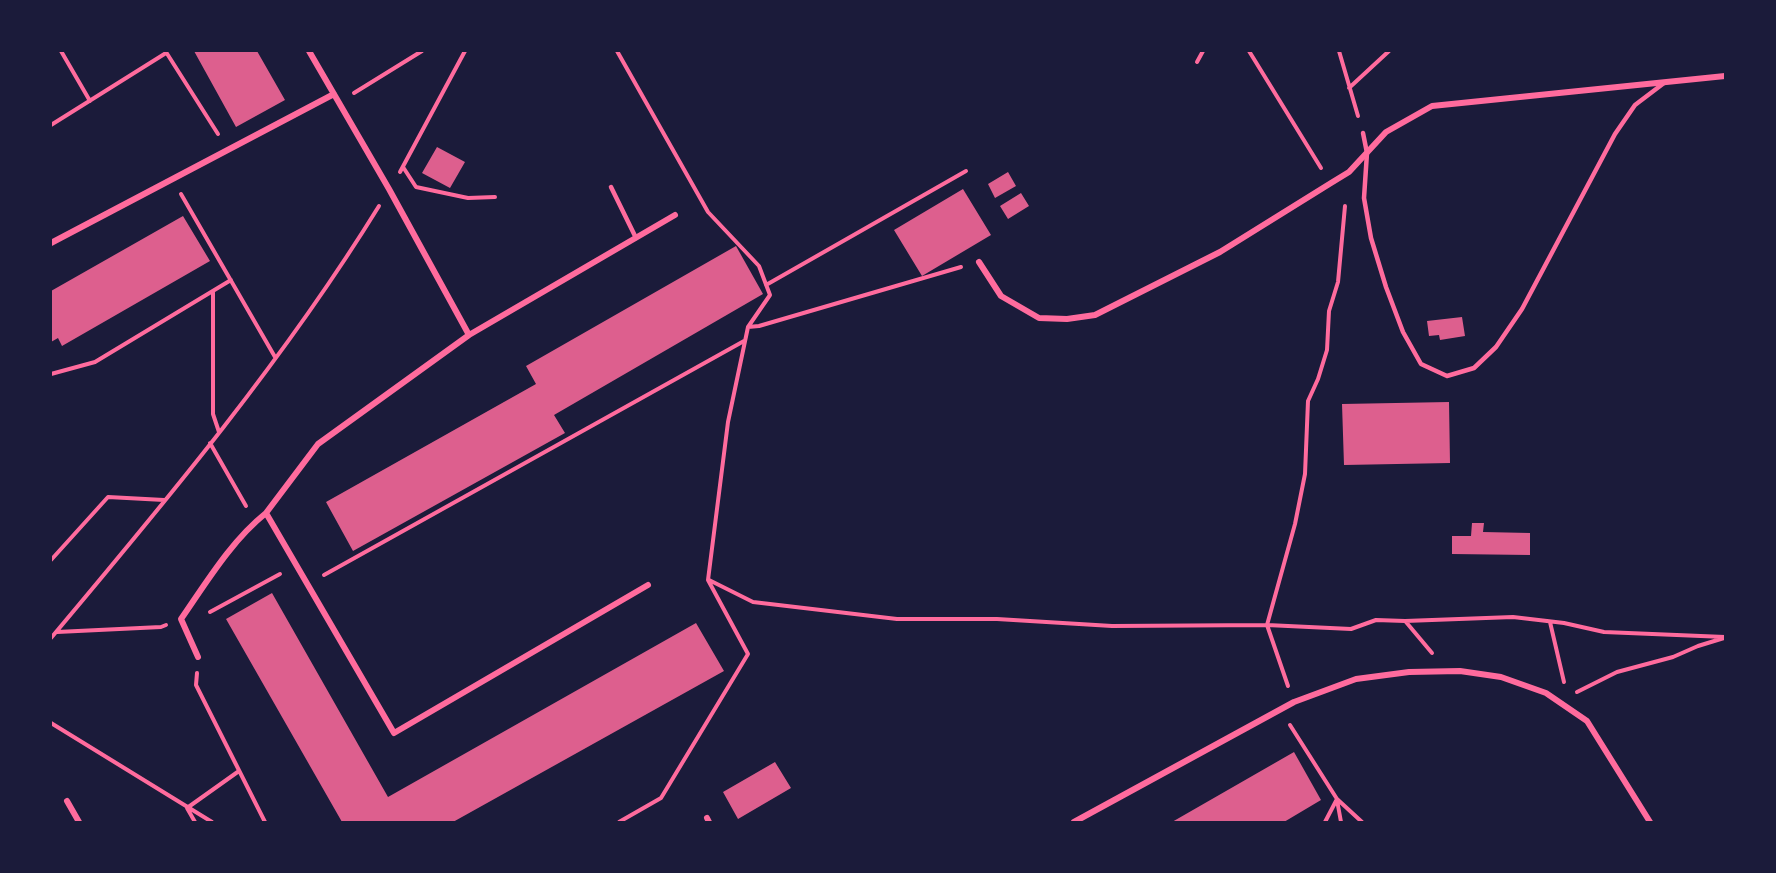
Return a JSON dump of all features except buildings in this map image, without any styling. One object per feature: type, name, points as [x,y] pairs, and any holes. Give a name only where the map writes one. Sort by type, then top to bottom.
[{"type":"street","points":[[309,51],[389,189],[469,335]]},
{"type":"street","points":[[979,262],[1001,297],[1039,318],[1067,319],[1095,315],[1220,252],[1348,172],[1386,132],[1432,106],[1725,76]]},
{"type":"street","points":[[51,243],[334,94]]},
{"type":"street","points":[[198,657],[181,619],[217,568],[255,522],[266,513],[318,444],[469,335],[675,216]]},
{"type":"street","points":[[266,513],[393,733],[648,585]]},
{"type":"street","points":[[1074,822],[1294,702],[1356,679],[1409,672],[1460,670],[1501,677],[1546,693],[1587,721],[1650,822]]},
{"type":"street","points":[[68,801],[79,822]]},
{"type":"lane","points":[[1363,133],[1367,153],[1364,198],[1371,238],[1386,287],[1403,332],[1421,364],[1448,376],[1474,368],[1496,346],[1522,309],[1615,134],[1635,105],[1664,83]]},
{"type":"lane","points":[[610,187],[636,238]]},
{"type":"path","points":[[61,51],[90,101]]},
{"type":"path","points":[[338,102],[422,51]]},
{"type":"path","points":[[51,638],[219,432],[346,260],[403,167],[465,51]]},
{"type":"path","points":[[617,51],[708,212],[759,266],[770,295],[748,327],[728,422],[708,580],[748,654],[661,798],[619,822]]},
{"type":"path","points":[[1197,62],[1203,51]]},
{"type":"path","points":[[1249,51],[1331,183]]},
{"type":"path","points":[[1339,51],[1363,133]]},
{"type":"path","points":[[1349,88],[1389,51]]},
{"type":"path","points":[[51,125],[166,52],[228,150]]},
{"type":"path","points":[[403,167],[416,187],[468,198],[495,197]]},
{"type":"path","points":[[766,285],[966,171]]},
{"type":"path","points":[[1294,702],[1267,625],[1295,524],[1305,474],[1308,401],[1327,350],[1329,311],[1338,282],[1348,172]]},
{"type":"path","points":[[173,179],[275,357]]},
{"type":"path","points":[[748,327],[759,326],[979,262]]},
{"type":"path","points":[[51,374],[95,362],[231,280]]},
{"type":"path","points":[[213,291],[213,414],[219,432]]},
{"type":"path","points":[[307,585],[745,341]]},
{"type":"path","points":[[51,560],[108,497],[164,500]]},
{"type":"path","points":[[708,580],[753,602],[897,619],[997,619],[1112,626],[1267,625],[1352,629],[1377,620],[1513,617],[1604,632],[1725,638]]},
{"type":"path","points":[[1405,621],[1446,671]]},
{"type":"path","points":[[1550,622],[1570,710]]},
{"type":"path","points":[[1567,697],[1617,672],[1673,657],[1725,638]]},
{"type":"path","points":[[198,657],[196,685],[265,822]]},
{"type":"path","points":[[1280,709],[1337,799],[1362,822]]},
{"type":"path","points":[[51,723],[212,822]]},
{"type":"path","points":[[187,808],[239,771]]},
{"type":"path","points":[[1325,822],[1337,799]]},
{"type":"path","points":[[1337,799],[1341,822]]},
{"type":"path","points":[[187,808],[195,822]]}]
